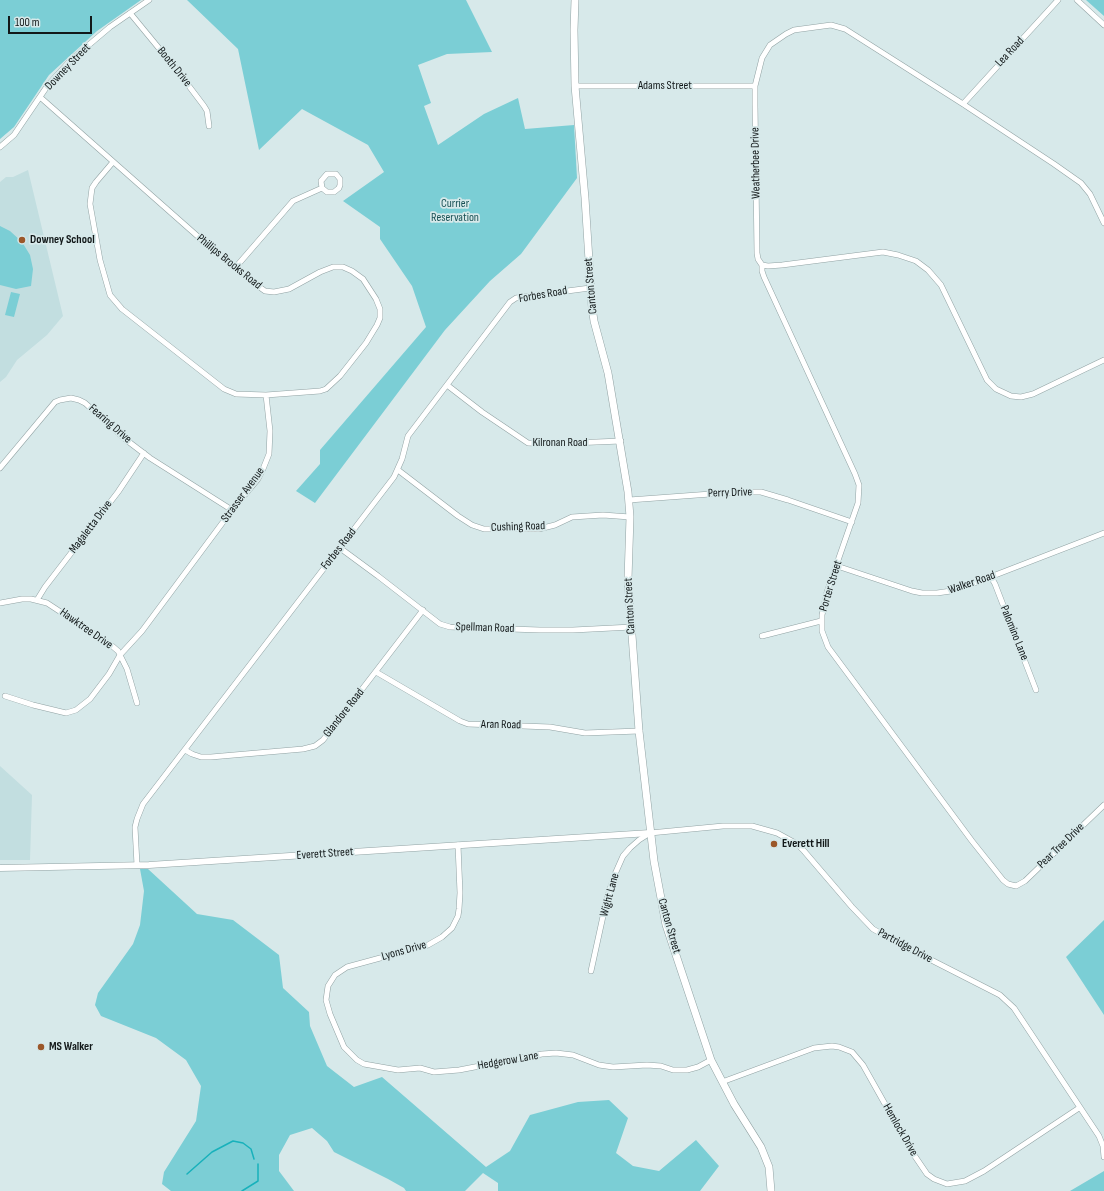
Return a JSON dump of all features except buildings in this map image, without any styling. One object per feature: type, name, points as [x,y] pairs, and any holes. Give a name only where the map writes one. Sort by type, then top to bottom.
[{"type":"main road","name":"Canton Street","points":[[576,0],[574,30],[575,86],[585,198],[590,288],[594,321],[608,373],[629,500],[630,517],[628,578],[639,731],[654,861],[665,921],[711,1060],[722,1082],[761,1147],[769,1167],[771,1191]]},
{"type":"street","name":"Downey Street","points":[[0,147],[14,135],[48,84],[71,60],[92,42],[149,0]]},
{"type":"street","name":"Lea Road","points":[[963,104],[1058,0]]},
{"type":"street","points":[[1077,0],[1104,25]]},
{"type":"street","name":"Booth Drive","points":[[130,13],[204,106],[207,111],[209,126]]},
{"type":"street","name":"Weatherbee Drive","points":[[762,265],[758,259],[757,253],[755,86],[762,58],[770,45],[794,30],[831,25],[845,28],[856,34],[1054,164],[1081,184],[1090,194],[1104,223]]},
{"type":"street","name":"Adams Street","points":[[575,86],[755,86]]},
{"type":"street","name":"Phillips Brooks Road","points":[[40,97],[211,248],[265,291],[274,292],[289,289],[327,268],[342,267],[352,271],[362,279],[376,299],[380,309],[380,318],[366,343],[340,376],[326,389],[320,391],[266,395]]},
{"type":"street","points":[[113,162],[92,188],[90,204],[100,260],[110,295],[122,309],[224,389],[236,394],[266,395]]},
{"type":"street","points":[[235,268],[293,201],[322,188]]},
{"type":"street","points":[[762,265],[782,265],[883,252],[898,254],[916,262],[928,270],[941,285],[987,380],[996,389],[1011,396],[1021,397],[1034,394],[1104,360]]},
{"type":"street","name":"Porter Street","points":[[762,265],[764,277],[858,480],[860,490],[852,522],[827,592],[821,621],[823,636],[828,647],[972,841],[1003,880],[1008,884],[1016,886]]},
{"type":"street","name":"Forbes Road","points":[[137,865],[135,828],[143,804],[394,477],[398,470],[408,436],[510,302],[516,298],[590,288]]},
{"type":"street","name":"Kilronan Road","points":[[447,385],[482,412],[528,443],[548,444],[620,441]]},
{"type":"street","name":"Strasser Avenue","points":[[5,696],[54,710],[69,712],[84,705],[90,699],[109,674],[120,655],[142,631],[232,510],[258,478],[269,454],[270,431],[266,395]]},
{"type":"street","name":"Fearing Drive","points":[[0,468],[16,451],[55,402],[71,398],[85,403],[144,454],[232,510]]},
{"type":"street","name":"Magaletta Drive","points":[[37,600],[45,587],[118,492],[144,454]]},
{"type":"street","name":"Cushing Road","points":[[398,470],[458,516],[472,525],[484,529],[539,529],[555,525],[572,518],[603,515],[630,517]]},
{"type":"street","name":"Perry Drive","points":[[629,500],[738,492],[761,492],[852,522]]},
{"type":"street","name":"Walker Road","points":[[837,566],[912,591],[931,594],[957,589],[991,577],[1104,532]]},
{"type":"street","name":"Spellman Road","points":[[340,548],[440,624],[450,627],[540,630],[632,627]]},
{"type":"street","name":"Palomino Lane","points":[[991,577],[1036,690]]},
{"type":"street","name":"Hawktree Drive","points":[[0,603],[22,599],[37,600],[47,603],[112,645],[120,655],[127,669],[137,703]]},
{"type":"street","name":"Glandore Road","points":[[185,750],[201,757],[211,757],[303,749],[315,746],[323,740],[422,610]]},
{"type":"street","points":[[762,636],[821,621]]},
{"type":"street","name":"Aran Road","points":[[376,672],[460,721],[471,724],[550,727],[585,733],[639,731]]},
{"type":"street","name":"Pear Tree Drive","points":[[1016,886],[1025,881],[1104,805]]},
{"type":"street","name":"Partridge Drive","points":[[650,833],[723,826],[752,826],[777,833],[797,844],[852,907],[873,928],[896,942],[1000,995],[1014,1008],[1102,1143],[1104,1157]]},
{"type":"street","name":"Everett Street","points":[[0,868],[137,865],[650,833]]},
{"type":"street","name":"Wight Lane","points":[[591,971],[609,890],[618,864],[630,848],[650,833]]},
{"type":"street","name":"Lyons Drive","points":[[330,1014],[326,1000],[327,991],[332,978],[339,972],[351,966],[428,945],[442,937],[452,928],[458,916],[459,909],[460,893],[458,845]]},
{"type":"street","name":"Hedgerow Lane","points":[[330,1014],[344,1047],[357,1060],[364,1064],[398,1070],[420,1068],[434,1072],[459,1070],[523,1057],[556,1053],[574,1055],[599,1065],[613,1067],[647,1065],[661,1066],[673,1070],[687,1070],[698,1067],[711,1060]]},
{"type":"street","name":"Hemlock Drive","points":[[722,1082],[814,1048],[832,1046],[852,1052],[863,1065],[912,1152],[927,1174],[934,1179],[948,1184],[965,1181],[984,1171],[1079,1108]]},
{"type":"shaded area","name":"Downey School","points":[[28,170],[63,316],[47,335],[17,360],[6,377],[0,382],[0,182],[6,177],[13,177]]},
{"type":"shaded area","points":[[0,766],[32,795],[30,860],[0,860]]},
{"type":"green space","points":[[0,0],[141,0],[97,31],[49,75],[14,127],[0,139]]},
{"type":"green space","name":"Currier Reservation","points":[[187,0],[466,0],[492,52],[447,54],[418,65],[431,103],[424,106],[438,145],[484,114],[518,98],[525,129],[574,125],[577,178],[521,254],[490,281],[445,330],[315,503],[296,491],[320,464],[320,450],[426,327],[412,286],[380,239],[380,227],[343,201],[384,172],[368,145],[302,109],[259,150],[238,49]]},
{"type":"green space","points":[[1086,0],[1104,0],[1104,16]]},
{"type":"green space","points":[[0,226],[10,231],[22,242],[30,255],[33,269],[31,286],[16,289],[0,285]]},
{"type":"green space","points":[[11,292],[20,294],[14,317],[5,315]]},
{"type":"green space","points":[[140,869],[148,869],[197,914],[233,920],[279,955],[283,988],[309,1012],[310,1026],[327,1066],[354,1087],[382,1077],[486,1167],[510,1151],[530,1115],[578,1102],[609,1100],[628,1118],[616,1153],[633,1166],[659,1171],[696,1140],[719,1166],[700,1191],[498,1191],[498,1183],[483,1173],[465,1191],[406,1191],[404,1188],[388,1179],[334,1152],[327,1141],[312,1128],[290,1135],[279,1155],[279,1171],[294,1191],[171,1191],[162,1184],[164,1172],[196,1121],[201,1086],[186,1060],[156,1038],[101,1016],[95,1005],[98,993],[133,944],[140,925],[144,891]]},
{"type":"green space","points":[[1104,920],[1104,1015],[1066,957]]},
{"type":"green space","points":[[1104,1171],[1104,1191],[1070,1191]]},
{"type":"waterway","points":[[187,1174],[212,1152],[233,1141],[243,1143],[251,1149],[254,1159]]},
{"type":"waterway","points":[[242,1191],[258,1181],[258,1164]]},
{"type":"place","name":"Downey School","points":[[22,240]]},
{"type":"place","name":"Everett Hill","points":[[774,844]]},
{"type":"place","name":"MS Walker","points":[[41,1047]]}]
